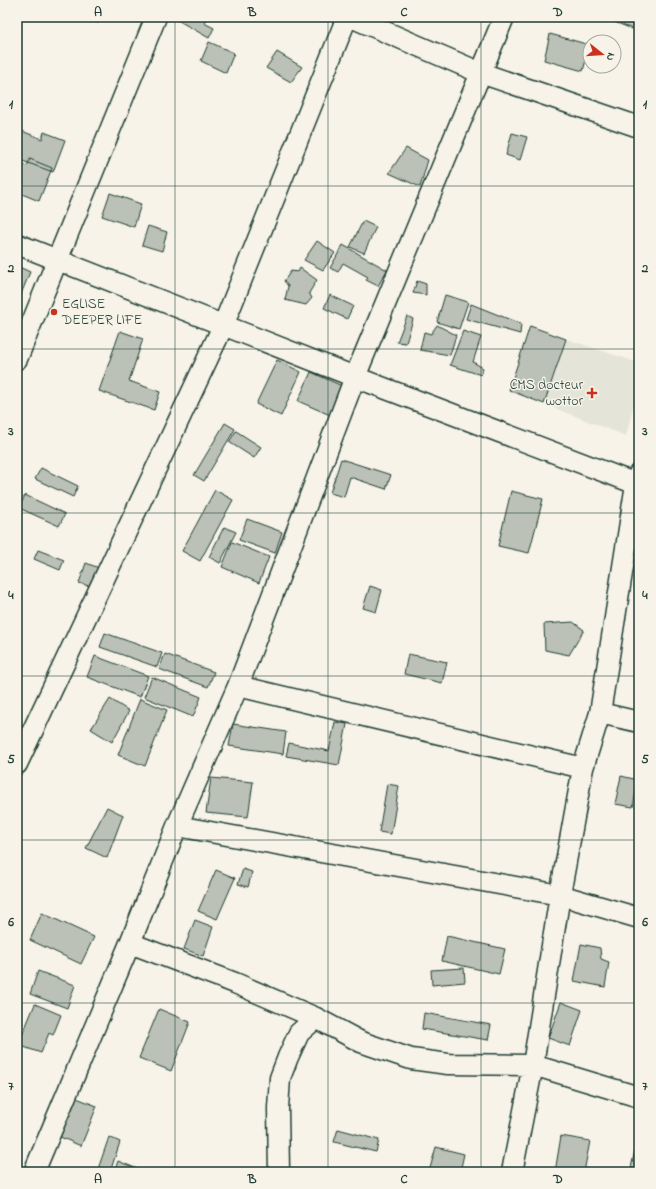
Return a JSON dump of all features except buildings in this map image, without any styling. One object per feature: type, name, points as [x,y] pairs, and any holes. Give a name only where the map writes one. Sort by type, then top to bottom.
[{"type":"street","points":[[17,359],[156,17]]},
{"type":"street","points":[[17,764],[223,326],[347,17]]},
{"type":"street","points":[[351,17],[481,73],[639,127]]},
{"type":"street","points":[[34,1172],[130,943],[177,826],[238,686],[355,378],[504,17]]},
{"type":"street","points":[[17,244],[355,378],[638,481],[600,713],[583,768],[560,895],[533,1065],[512,1172]]},
{"type":"street","points":[[238,686],[583,768]]},
{"type":"street","points":[[600,713],[639,722]]},
{"type":"street","points":[[177,826],[560,895],[639,918]]},
{"type":"street","points":[[130,943],[235,983],[316,1018],[360,1042],[410,1059],[448,1064],[533,1065],[639,1097]]},
{"type":"street","points":[[279,1172],[278,1108],[280,1078],[299,1033],[316,1018]]},
{"type":"shaded area","name":"CMS docteur wottor","points":[[566,339],[639,363],[639,383],[626,436],[544,404]]},
{"type":"place","name":"EGLISE DEEPER LIFE","points":[[54,312]]},
{"type":"place","name":"CMS docteur wottor","points":[[592,393]]}]
